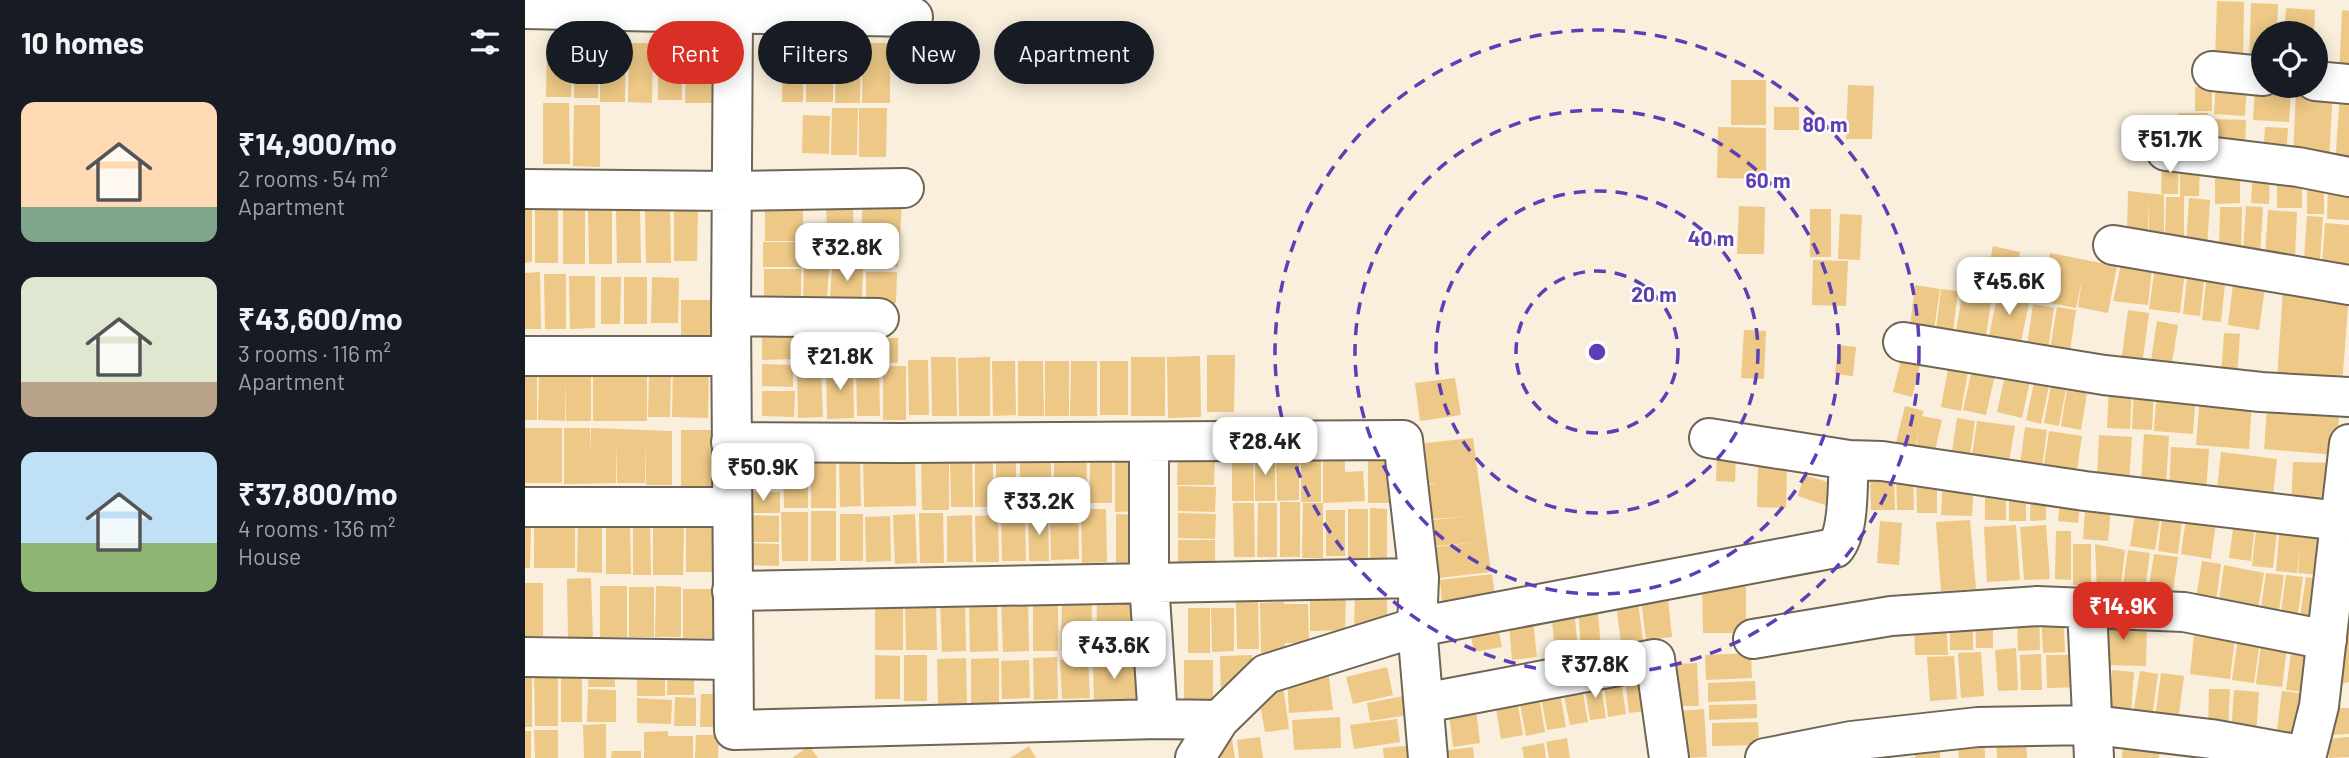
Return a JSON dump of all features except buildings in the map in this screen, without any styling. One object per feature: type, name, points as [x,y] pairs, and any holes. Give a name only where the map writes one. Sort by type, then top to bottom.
[{"type":"street","points":[[525,9],[913,17]]},
{"type":"street","points":[[733,14],[733,744],[1158,719],[1219,720]]},
{"type":"street","points":[[2212,71],[2251,75]]},
{"type":"street","points":[[2328,82],[2349,84]]},
{"type":"street","points":[[2166,151],[2298,167],[2349,177]]},
{"type":"street","points":[[525,189],[731,191],[904,188]]},
{"type":"street","points":[[2113,245],[2349,285]]},
{"type":"street","points":[[731,316],[879,318]]},
{"type":"street","points":[[1903,341],[2104,375],[2261,393],[2349,397]]},
{"type":"street","points":[[525,356],[731,356]]},
{"type":"street","points":[[1709,438],[1849,460],[1882,461],[2085,491],[2340,521]]},
{"type":"street","points":[[731,442],[1403,440],[1419,578],[1417,627],[1428,758]]},
{"type":"street","points":[[1149,442],[1149,582],[1158,719]]},
{"type":"street","points":[[1765,758],[1851,741],[1966,728],[2094,741],[2211,739],[2306,757],[2334,702],[2327,640],[2342,570],[2340,521],[2349,444]]},
{"type":"street","points":[[1195,758],[1219,720],[1266,674],[1417,627],[1835,548],[1841,541],[1844,529],[1849,460]]},
{"type":"street","points":[[525,507],[731,507]]},
{"type":"street","points":[[732,591],[1419,578]]},
{"type":"street","points":[[1753,639],[1891,616],[2037,606],[2184,612],[2327,640]]},
{"type":"street","points":[[2087,608],[2094,741]]},
{"type":"street","points":[[525,657],[733,660]]},
{"type":"street","points":[[1424,703],[1655,659],[1669,758]]}]
